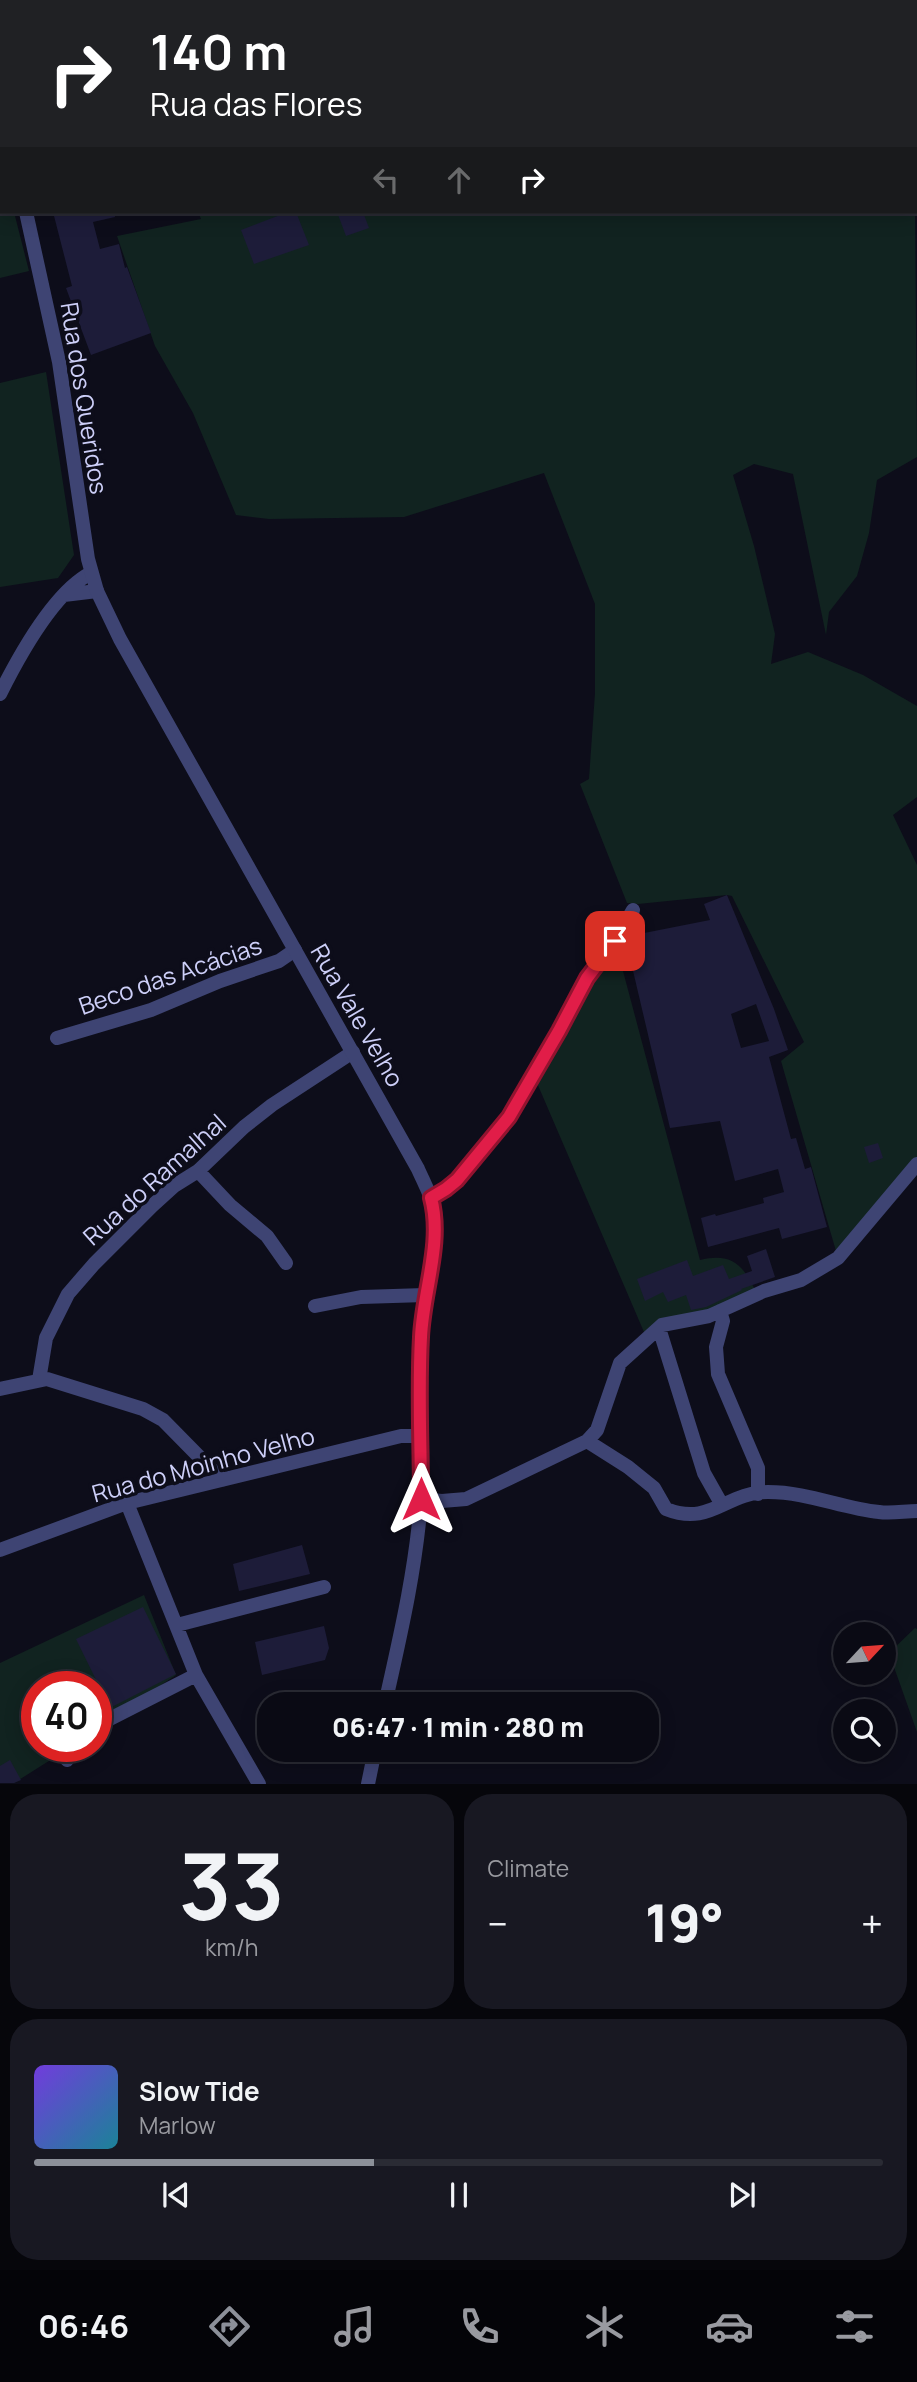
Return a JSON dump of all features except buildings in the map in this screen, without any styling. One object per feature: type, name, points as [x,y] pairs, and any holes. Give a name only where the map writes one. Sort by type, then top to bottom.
[{"type":"street","name":"Rua dos Queridos","points":[[26,214],[59,362],[82,530],[97,591]]},
{"type":"street","points":[[0,694],[12,670],[50,611],[80,579],[91,573]]},
{"type":"street","points":[[64,595],[97,591]]},
{"type":"street","name":"Rua Vale Velho","points":[[97,591],[120,639],[353,1052],[418,1169],[431,1198],[435,1214],[435,1237],[421,1337],[421,1499],[401,1634],[388,1692]]},
{"type":"street","points":[[431,1198],[457,1180],[509,1117],[587,978],[615,941],[633,910]]},
{"type":"street","name":"Beco das Acácias","points":[[57,1038],[151,1010],[220,981],[279,961],[295,950]]},
{"type":"street","name":"Rua do Ramalhal","points":[[39,1380],[46,1338],[68,1294],[152,1206],[174,1186],[198,1171],[244,1127],[272,1105],[353,1052]]},
{"type":"street","points":[[421,1499],[467,1499],[587,1441],[597,1430],[620,1363],[662,1325],[720,1311],[764,1291],[801,1280],[838,1258],[917,1164]]},
{"type":"street","points":[[198,1171],[230,1205],[267,1236],[286,1263]]},
{"type":"street","points":[[315,1306],[361,1297],[425,1295]]},
{"type":"street","points":[[720,1311],[723,1321],[716,1347],[718,1374],[758,1468],[758,1494]]},
{"type":"street","points":[[659,1328],[704,1474],[722,1505]]},
{"type":"street","points":[[0,1389],[47,1379],[144,1409],[163,1420],[222,1480]]},
{"type":"street","name":"Rua do Moinho Velho","points":[[0,1550],[127,1503],[401,1436],[421,1436]]},
{"type":"street","points":[[587,1441],[628,1467],[654,1488],[666,1509],[681,1515],[705,1514],[732,1499],[766,1492],[812,1496],[880,1513],[917,1511]]},
{"type":"street","points":[[127,1503],[196,1675],[259,1783]]},
{"type":"street","points":[[177,1625],[324,1587]]},
{"type":"street","points":[[112,1719],[196,1675]]},
{"type":"street","points":[[368,1783],[372,1762]]},
{"type":"green space","points":[[0,214],[15,214],[29,271],[0,278]]},
{"type":"green space","points":[[199,214],[915,214],[917,457],[877,480],[869,533],[857,576],[829,612],[826,635],[793,474],[754,464],[733,475],[754,546],[775,634],[771,664],[808,652],[863,675],[917,706],[917,797],[893,815],[917,865],[917,1164],[838,1258],[781,1061],[804,1042],[732,896],[627,903],[580,784],[589,779],[595,693],[595,604],[544,473],[404,517],[269,519],[236,515],[193,413],[155,346],[117,236],[201,219]]},
{"type":"green space","points":[[46,372],[74,555],[58,578],[0,587],[0,383]]},
{"type":"green space","points":[[615,941],[700,1260],[721,1258],[736,1264],[747,1276],[757,1294],[662,1325],[647,1339],[534,1076]]},
{"type":"green space","points":[[144,1595],[176,1675],[112,1718],[112,1671],[21,1671],[21,1762],[47,1762],[14,1783],[0,1783],[0,1663]]},
{"type":"green space","points":[[917,1629],[917,1732],[896,1673],[896,1646]]},
{"type":"route","points":[[421,1499],[421,1337],[435,1237],[435,1214],[431,1198],[457,1180],[509,1117],[587,978],[615,941]]}]
